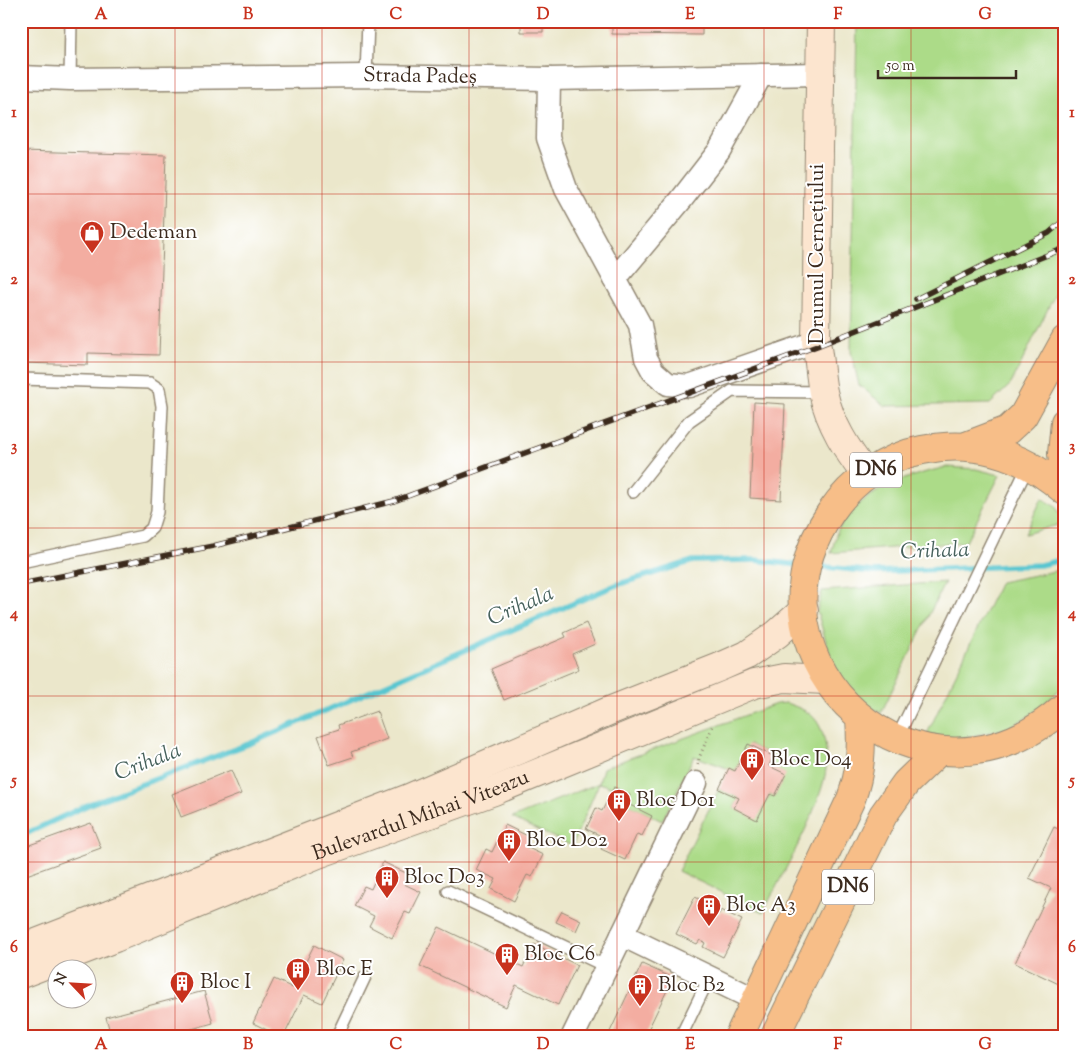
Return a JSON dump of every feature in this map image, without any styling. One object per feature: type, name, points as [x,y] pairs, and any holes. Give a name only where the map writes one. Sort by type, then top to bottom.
[{"type":"main road","name":"Drumul Cernețiului","points":[[821,21],[816,342],[823,392],[830,416],[845,446],[866,475]]},
{"type":"main road","name":"DN6","points":[[965,446],[1008,430],[1024,416],[1065,340]]},
{"type":"main road","points":[[1065,422],[1062,454],[1065,476]]},
{"type":"main road","name":"DN6","points":[[1065,491],[1049,477],[1029,464],[1009,455],[965,446],[939,447],[913,452],[888,462],[866,475],[836,504],[816,539],[807,568],[803,604],[808,635],[815,658],[826,680],[841,700],[860,718],[896,740],[939,751],[968,752],[997,746],[1024,736],[1048,721],[1065,706]]},
{"type":"main road","name":"Bulevardul Mihai Viteazu","points":[[21,974],[68,944],[412,808],[609,711],[747,655],[777,634],[803,604]]},
{"type":"main road","name":"Bulevardul Mihai Viteazu","points":[[412,808],[494,791],[754,684],[784,678],[826,680]]},
{"type":"main road","name":"DN6","points":[[739,1036],[851,799],[858,779],[861,761],[860,718]]},
{"type":"main road","name":"DN6","points":[[775,1036],[883,816],[906,783],[939,751]]},
{"type":"main road","name":"Bulevardul Mihai Viteazu","points":[[21,950],[68,944]]},
{"type":"street","name":"Strada Padeș","points":[[21,77],[70,79],[366,76],[549,79],[819,74]]},
{"type":"street","points":[[614,278],[681,200],[719,151],[761,75]]},
{"type":"street","points":[[549,79],[548,138],[566,189],[640,326],[646,358],[653,371],[668,384],[689,386],[816,342]]},
{"type":"street","points":[[573,1036],[696,783]]},
{"type":"street","points":[[622,935],[756,1000]]},
{"type":"lane","points":[[70,79],[72,21]]},
{"type":"lane","points":[[366,76],[368,21]]},
{"type":"lane","points":[[21,379],[150,383],[159,389],[162,406],[157,512],[152,528],[143,536],[21,562]]},
{"type":"lane","points":[[633,492],[689,420],[732,391],[823,392]]},
{"type":"lane","points":[[896,740],[1029,464]]},
{"type":"lane","points":[[448,891],[607,967]]},
{"type":"lane","points":[[337,1036],[365,977]]},
{"type":"lane","points":[[681,1036],[709,978]]},
{"type":"path","points":[[696,783],[699,758],[714,727],[711,702]]},
{"type":"green space","points":[[857,21],[1065,21],[1065,274],[1011,384],[990,404],[885,406],[859,385],[851,352]]},
{"type":"green space","points":[[947,467],[976,469],[1000,475],[966,542],[831,553],[839,528],[859,504],[872,495],[902,480]]},
{"type":"green space","points":[[1042,498],[1055,506],[1065,523],[1025,534]]},
{"type":"green space","points":[[1065,569],[1065,683],[1052,697],[1029,716],[1008,728],[958,739],[927,734],[1000,582]]},
{"type":"green space","points":[[945,582],[881,713],[859,700],[840,676],[831,658],[817,611],[822,591]]},
{"type":"green space","points":[[786,703],[802,709],[811,715],[820,728],[825,745],[826,772],[819,796],[805,830],[763,913],[678,871],[719,789],[739,798],[734,808],[757,819],[770,794],[775,796],[785,774],[769,766],[773,756],[749,744],[735,771],[694,756],[662,821],[626,803],[630,794],[599,783],[603,768],[776,704]]},
{"type":"green space","points":[[599,783],[572,846],[512,818]]},
{"type":"building","points":[[521,21],[543,21],[543,32],[521,32]]},
{"type":"building","points":[[612,21],[702,21],[702,35],[612,34]]},
{"type":"building","name":"Dedeman","points":[[21,151],[166,155],[159,355],[88,353],[88,365],[21,363]]},
{"type":"building","points":[[754,402],[785,404],[781,500],[750,498]]},
{"type":"building","points":[[586,623],[595,644],[572,654],[579,669],[504,700],[491,669],[566,637],[564,633]]},
{"type":"building","points":[[377,711],[387,739],[351,752],[353,757],[329,765],[318,736],[339,729],[338,725]]},
{"type":"building","name":"Bloc D04","points":[[748,744],[773,756],[769,766],[786,774],[775,796],[770,794],[757,820],[734,808],[739,798],[719,789],[729,768],[735,771]]},
{"type":"building","points":[[231,770],[241,794],[181,817],[172,794]]},
{"type":"building","name":"Bloc D01","points":[[614,787],[630,795],[626,803],[652,816],[642,836],[637,834],[625,860],[601,849],[606,838],[586,829],[596,808],[602,811]]},
{"type":"building","points":[[91,823],[101,848],[21,877],[21,848]]},
{"type":"building","name":"Bloc D02","points":[[505,825],[530,837],[526,847],[543,855],[532,877],[527,875],[514,901],[491,889],[496,879],[476,870],[486,849],[492,852]]},
{"type":"building","points":[[1054,827],[1065,832],[1065,987],[1015,963],[1051,888],[1029,878]]},
{"type":"building","name":"Bloc D03","points":[[383,862],[408,874],[404,884],[421,892],[410,914],[405,912],[392,938],[369,926],[374,916],[354,906],[364,886],[371,889]]},
{"type":"building","name":"Bloc A3","points":[[695,897],[716,907],[714,911],[719,914],[721,910],[742,920],[723,957],[703,947],[705,943],[700,940],[697,944],[676,934]]},
{"type":"building","points":[[562,911],[581,920],[576,931],[556,922]]},
{"type":"building","name":"Bloc C6","points":[[439,927],[523,967],[534,944],[577,965],[558,1005],[516,985],[506,1007],[420,966]]},
{"type":"building","name":"Bloc E","points":[[314,945],[343,960],[322,1003],[304,995],[284,1036],[269,1036],[271,1032],[253,1023],[274,979],[293,988]]},
{"type":"building","name":"Bloc B2","points":[[642,964],[673,978],[645,1036],[608,1036]]},
{"type":"building","name":"Bloc I","points":[[204,991],[213,1023],[167,1036],[111,1036],[106,1017]]},
{"type":"waterway","name":"Crihala","points":[[816,566],[874,572],[1040,565],[1065,559]]},
{"type":"waterway","name":"Crihala","points":[[21,836],[92,803],[251,743],[616,585],[693,561],[755,560],[799,565]]},
{"type":"railway","points":[[916,299],[1049,233],[1065,219]]},
{"type":"railway","points":[[21,584],[213,546],[394,501],[817,346],[1065,248]]},
{"type":"place","name":"Dedeman","points":[[92,254]]},
{"type":"place","name":"Bloc D04","points":[[752,781]]},
{"type":"place","name":"Bloc D01","points":[[619,822]]},
{"type":"place","name":"Bloc D02","points":[[509,862]]},
{"type":"place","name":"Bloc D03","points":[[387,899]]},
{"type":"place","name":"Bloc A3","points":[[709,927]]},
{"type":"place","name":"Bloc C6","points":[[507,976]]},
{"type":"place","name":"Bloc E","points":[[298,991]]},
{"type":"place","name":"Bloc I","points":[[182,1004]]},
{"type":"place","name":"Bloc B2","points":[[640,1007]]}]
